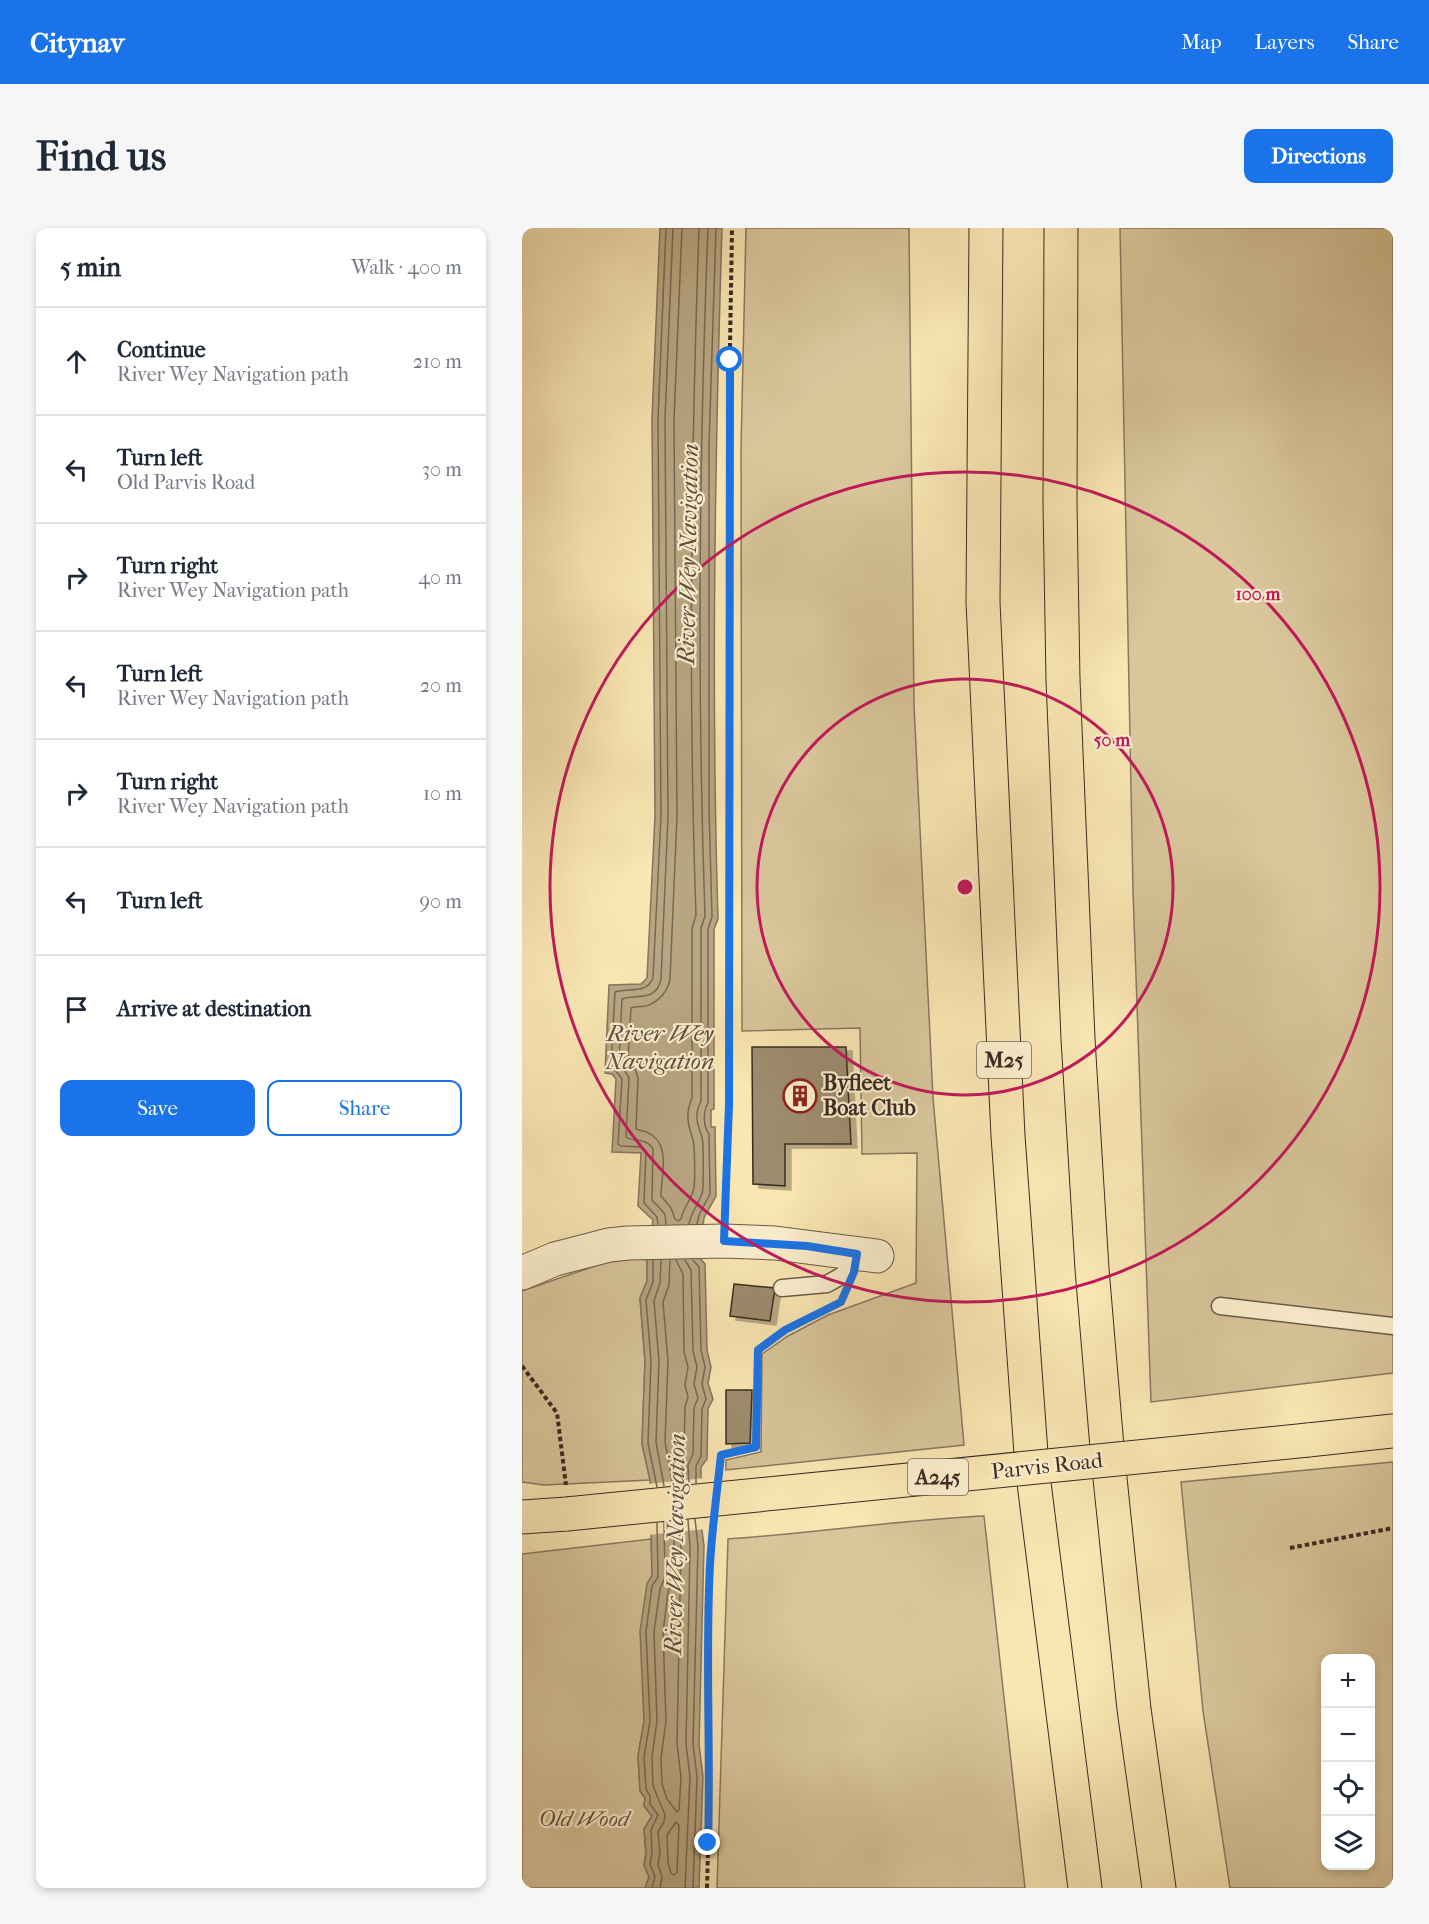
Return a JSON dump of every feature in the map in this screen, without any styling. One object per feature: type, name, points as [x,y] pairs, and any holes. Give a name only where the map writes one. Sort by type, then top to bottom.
[{"type":"main road","name":"M25","points":[[986,228],[983,602],[1008,1136],[1032,1467],[1085,1888]]},
{"type":"main road","points":[[1061,228],[1060,504],[1063,680],[1090,1246],[1108,1459],[1132,1685],[1158,1888]]},
{"type":"main road","name":"Parvis Road","points":[[522,1517],[568,1504],[1393,1431]]},
{"type":"street","points":[[523,1270],[591,1249],[628,1243],[724,1241],[804,1246],[867,1255]]},
{"type":"lane","points":[[782,1288],[827,1284],[843,1275],[867,1255]]},
{"type":"lane","points":[[1220,1306],[1393,1326]]},
{"type":"path","points":[[724,1241],[729,1104],[729,447],[732,228]]},
{"type":"path","points":[[719,1477],[721,1455],[756,1447],[758,1350],[785,1330],[831,1307]]},
{"type":"path","points":[[522,1366],[557,1413],[568,1504]]},
{"type":"path","points":[[707,1888],[710,1776],[708,1693],[710,1576],[714,1521]]},
{"type":"path","points":[[1290,1548],[1393,1528]]},
{"type":"green space","points":[[746,228],[909,228],[914,705],[933,1098],[964,1445],[726,1470],[726,1460],[761,1452],[762,1354],[788,1336],[828,1315],[916,1283],[917,1153],[862,1154],[860,1028],[742,1031],[741,448]]},
{"type":"green space","points":[[1120,228],[1393,228],[1393,1373],[1151,1402],[1133,891]]},
{"type":"green space","points":[[621,1257],[647,1260],[647,1281],[640,1298],[645,1361],[642,1444],[650,1480],[544,1485],[522,1482],[522,1291]]},
{"type":"green space","points":[[1393,1462],[1393,1888],[1230,1888],[1203,1711],[1181,1482]]},
{"type":"green space","points":[[984,1516],[1025,1888],[717,1888],[728,1539]]},
{"type":"green space","name":"Old Wood","points":[[651,1539],[652,1576],[647,1584],[644,1721],[638,1756],[640,1791],[645,1798],[644,1806],[652,1816],[644,1829],[646,1854],[644,1865],[649,1877],[645,1888],[522,1888],[522,1554]]},
{"type":"water","name":"River Wey Navigation","points":[[660,228],[722,228],[715,574],[718,919],[714,929],[714,1109],[711,1110],[711,1127],[715,1127],[716,1196],[704,1218],[699,1257],[705,1264],[707,1350],[711,1367],[708,1383],[713,1399],[708,1409],[707,1459],[701,1467],[701,1523],[704,1546],[699,1744],[703,1777],[699,1888],[645,1888],[649,1877],[644,1865],[646,1854],[644,1829],[652,1816],[644,1806],[645,1798],[640,1791],[638,1756],[644,1721],[640,1631],[647,1584],[652,1576],[650,1480],[642,1444],[645,1361],[640,1298],[647,1281],[647,1259],[653,1220],[638,1206],[641,1153],[612,1152],[616,1079],[612,1074],[605,1073],[609,985],[641,984],[647,978],[655,816],[652,419]]},
{"type":"pier","points":[[705,1478],[705,1529],[648,1535],[647,1484]]},
{"type":"building","name":"Byfleet Boat Club","points":[[752,1047],[846,1047],[851,1144],[785,1144],[785,1186],[753,1184]]},
{"type":"building","points":[[734,1284],[775,1288],[770,1321],[730,1316]]},
{"type":"building","points":[[726,1390],[752,1390],[750,1443],[726,1444]]},
{"type":"place","name":"Byfleet Boat Club","points":[[800,1096]]},
{"type":"route","points":[[708,1843],[710,1564],[721,1455],[756,1447],[758,1350],[785,1330],[841,1302],[854,1272],[857,1254],[807,1246],[724,1241],[729,1104],[730,360]]}]
